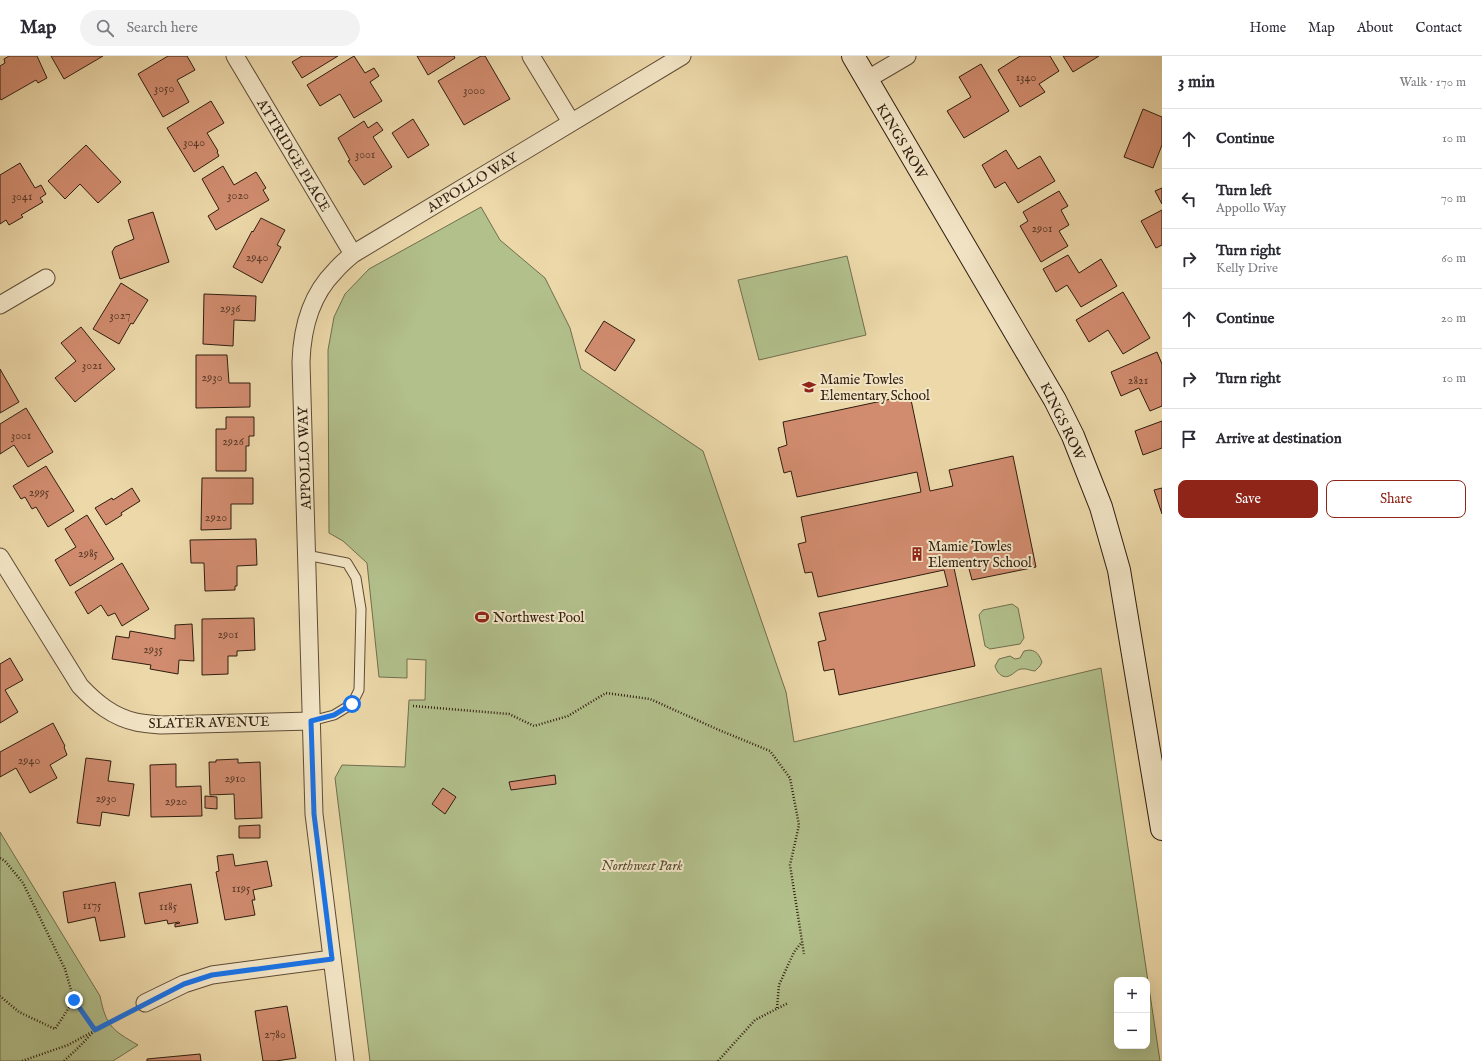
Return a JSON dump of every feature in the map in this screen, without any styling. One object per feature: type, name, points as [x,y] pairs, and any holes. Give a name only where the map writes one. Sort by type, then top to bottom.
[{"type":"main road","name":"KINGS ROW","points":[[852,56],[1051,393],[1073,436],[1101,507],[1119,570],[1162,829]]},
{"type":"street","name":"ATTRIDGE PLACE","points":[[235,56],[353,254]]},
{"type":"street","points":[[531,56],[571,122]]},
{"type":"street","name":"APPOLLO WAY","points":[[345,1061],[314,814],[306,554],[302,343],[307,318],[319,292],[334,271],[353,254],[682,56]]},
{"type":"street","points":[[866,80],[907,56]]},
{"type":"street","points":[[0,305],[46,278]]},
{"type":"street","name":"SLATER AVENUE","points":[[0,557],[80,686],[96,702],[113,714],[136,722],[161,725],[311,721]]},
{"type":"street","points":[[145,1003],[184,984],[212,975],[332,959]]},
{"type":"lane","points":[[306,554],[347,563],[356,578],[361,609],[359,690],[352,704],[334,715],[311,721]]},
{"type":"path","points":[[413,706],[509,714],[534,726],[568,716],[606,693],[650,699],[719,730],[770,750],[790,778],[799,825],[790,865],[804,954]]},
{"type":"path","points":[[0,858],[5,861],[23,883],[65,969],[74,1000],[95,1030]]},
{"type":"path","points":[[777,1009],[779,984],[794,952],[802,942]]},
{"type":"path","points":[[0,996],[19,1012],[55,1029],[74,1000]]},
{"type":"path","points":[[22,1061],[68,1045],[145,1003]]},
{"type":"path","points":[[718,1061],[755,1020],[788,1003]]},
{"type":"path","points":[[64,1061],[80,1047],[95,1030]]},
{"type":"green space","name":"Northwest Park","points":[[481,207],[500,240],[545,278],[570,328],[581,369],[703,451],[786,692],[794,742],[1101,668],[1147,977],[1114,977],[1114,1049],[1150,1049],[1150,994],[1160,1061],[370,1061],[335,778],[342,765],[405,767],[409,700],[425,700],[426,660],[407,659],[407,678],[379,677],[367,563],[343,541],[329,533],[328,350],[334,317],[345,294],[369,269]]},
{"type":"green space","points":[[847,256],[866,335],[759,360],[738,280]]},
{"type":"green space","points":[[1012,604],[1018,608],[1024,638],[1020,644],[990,649],[985,646],[979,615],[983,610]]},
{"type":"green space","points":[[1030,650],[1038,654],[1042,662],[1035,671],[1020,669],[1005,677],[997,671],[995,666],[999,659],[1010,656],[1015,659],[1020,658],[1024,651]]},
{"type":"green space","points":[[0,832],[100,996],[108,1021],[116,1031],[138,1045],[113,1061],[0,1061]]},
{"type":"building","points":[[9,56],[37,56],[47,78],[38,83],[36,80],[1,100],[0,66],[5,63],[4,59]]},
{"type":"building","points":[[51,56],[103,56],[64,79]]},
{"type":"building","points":[[168,56],[187,56],[195,70],[177,80],[189,102],[163,117],[138,74]]},
{"type":"building","points":[[302,56],[338,56],[302,78],[292,62]]},
{"type":"building","points":[[354,56],[365,73],[374,68],[379,76],[370,82],[382,101],[354,118],[340,94],[320,106],[307,85]]},
{"type":"building","points":[[417,56],[454,56],[455,58],[428,75]]},
{"type":"building","points":[[481,56],[485,56],[510,99],[464,125],[438,81]]},
{"type":"building","points":[[1020,56],[1050,56],[1059,71],[1039,84],[1045,92],[1020,107],[998,70]]},
{"type":"building","points":[[1063,56],[1099,56],[1073,72]]},
{"type":"building","points":[[981,64],[1009,111],[964,138],[947,111],[971,97],[959,77]]},
{"type":"building","points":[[211,101],[224,123],[207,133],[218,151],[219,156],[194,172],[167,128]]},
{"type":"building","points":[[1143,109],[1162,117],[1162,145],[1153,168],[1124,157]]},
{"type":"building","points":[[413,119],[429,145],[408,158],[392,133]]},
{"type":"building","points":[[364,121],[368,128],[377,122],[383,130],[373,137],[392,167],[364,185],[348,161],[350,160],[338,138]]},
{"type":"building","points":[[86,145],[121,182],[98,203],[80,184],[65,199],[48,181]]},
{"type":"building","points":[[1006,150],[1018,169],[1040,156],[1055,181],[1018,203],[1005,182],[995,188],[982,165]]},
{"type":"building","points":[[20,163],[35,188],[41,185],[46,194],[40,198],[43,202],[21,215],[23,217],[9,225],[6,220],[0,224],[0,175]]},
{"type":"building","points":[[223,166],[234,185],[256,172],[266,188],[263,190],[269,200],[216,230],[208,216],[219,209],[202,179]]},
{"type":"building","points":[[1162,188],[1162,204],[1155,191]]},
{"type":"building","points":[[1059,191],[1068,206],[1061,210],[1069,225],[1059,231],[1068,246],[1041,262],[1020,226],[1028,221],[1023,212]]},
{"type":"building","points":[[1162,210],[1162,245],[1156,248],[1141,221]]},
{"type":"building","points":[[153,212],[169,262],[120,279],[112,252],[115,247],[134,239],[128,220]]},
{"type":"building","points":[[261,218],[285,230],[277,245],[281,247],[262,283],[233,267],[252,231],[253,232]]},
{"type":"building","points":[[1068,255],[1079,273],[1101,259],[1117,286],[1081,307],[1067,285],[1056,292],[1043,269]]},
{"type":"building","points":[[121,283],[148,300],[133,324],[131,323],[119,344],[93,329]]},
{"type":"building","points":[[1123,292],[1150,338],[1123,354],[1108,330],[1089,342],[1076,320]]},
{"type":"building","points":[[204,294],[256,296],[255,321],[234,320],[233,346],[203,344]]},
{"type":"building","points":[[604,321],[635,340],[615,371],[585,351]]},
{"type":"building","points":[[81,327],[115,369],[75,402],[55,378],[76,361],[61,343]]},
{"type":"building","points":[[1157,352],[1162,364],[1162,406],[1150,411],[1139,388],[1121,396],[1111,372]]},
{"type":"building","points":[[196,355],[227,355],[229,383],[250,383],[250,407],[196,408]]},
{"type":"building","points":[[0,369],[19,402],[0,413]]},
{"type":"building","name":"Mamie Towles Elementry School","points":[[910,395],[930,491],[953,486],[949,470],[1013,456],[1036,567],[972,580],[968,565],[954,568],[975,666],[839,695],[834,669],[824,671],[818,642],[826,640],[819,613],[948,586],[944,570],[818,597],[812,572],[805,573],[798,544],[806,542],[801,517],[921,492],[917,472],[797,497],[791,471],[784,473],[778,448],[787,445],[783,422]]},
{"type":"building","points":[[26,408],[53,452],[28,467],[14,445],[0,454],[0,424]]},
{"type":"building","points":[[226,417],[254,417],[254,436],[249,436],[249,446],[246,446],[246,471],[216,471],[216,429],[226,429]]},
{"type":"building","points":[[1162,421],[1162,448],[1143,455],[1135,431]]},
{"type":"building","points":[[46,466],[74,511],[48,527],[36,507],[32,509],[25,497],[21,499],[13,486]]},
{"type":"building","points":[[202,478],[253,478],[253,504],[231,504],[231,529],[201,530]]},
{"type":"building","points":[[132,488],[140,501],[106,525],[95,508],[112,498],[113,500]]},
{"type":"building","points":[[1162,488],[1162,514],[1154,490]]},
{"type":"building","points":[[87,515],[114,559],[70,586],[55,560],[76,547],[65,529]]},
{"type":"building","points":[[256,539],[257,565],[237,566],[237,586],[235,586],[235,590],[205,591],[204,563],[191,563],[190,540]]},
{"type":"building","points":[[122,563],[149,609],[122,626],[115,613],[108,616],[101,605],[88,614],[75,592]]},
{"type":"building","points":[[254,618],[255,650],[237,651],[237,656],[228,656],[228,674],[202,675],[202,619]]},
{"type":"building","points":[[192,624],[194,661],[179,660],[178,674],[150,669],[151,665],[112,659],[116,636],[129,638],[130,631],[175,639],[175,625]]},
{"type":"building","points":[[10,658],[23,680],[5,690],[18,712],[0,723],[0,664]]},
{"type":"building","points":[[53,723],[65,746],[67,755],[50,765],[57,778],[30,793],[16,768],[0,777],[0,752]]},
{"type":"building","points":[[86,758],[111,761],[108,781],[134,784],[129,816],[102,812],[100,826],[77,823]]},
{"type":"building","points":[[238,759],[238,763],[260,762],[262,818],[235,819],[234,794],[210,795],[209,762],[216,762],[216,760]]},
{"type":"building","points":[[176,764],[176,787],[201,786],[202,816],[151,817],[150,765]]},
{"type":"building","points":[[555,775],[556,784],[511,790],[509,782]]},
{"type":"building","points":[[443,788],[456,797],[445,814],[432,804]]},
{"type":"building","points":[[205,796],[217,797],[217,809],[205,808]]},
{"type":"building","points":[[260,825],[260,838],[239,838],[239,826]]},
{"type":"building","points":[[233,854],[235,866],[267,861],[272,886],[253,890],[255,900],[252,900],[255,915],[225,920],[216,872],[219,871],[217,856]]},
{"type":"building","points":[[115,882],[125,937],[100,941],[95,917],[68,923],[63,892]]},
{"type":"building","points":[[191,884],[198,923],[175,927],[175,924],[180,923],[168,924],[167,920],[145,924],[139,893]]},
{"type":"building","points":[[287,1006],[296,1058],[263,1061],[255,1011]]},
{"type":"building","points":[[200,1054],[201,1061],[147,1061],[147,1059]]},
{"type":"place","name":"Mamie Towles Elementary School","points":[[809,387]]},
{"type":"place","name":"Mamie Towles Elementry School","points":[[917,554]]},
{"type":"place","name":"Northwest Pool","points":[[482,617]]},
{"type":"route","points":[[74,1000],[95,1030],[184,984],[212,975],[332,959],[314,814],[311,721],[334,715],[352,704]]}]
